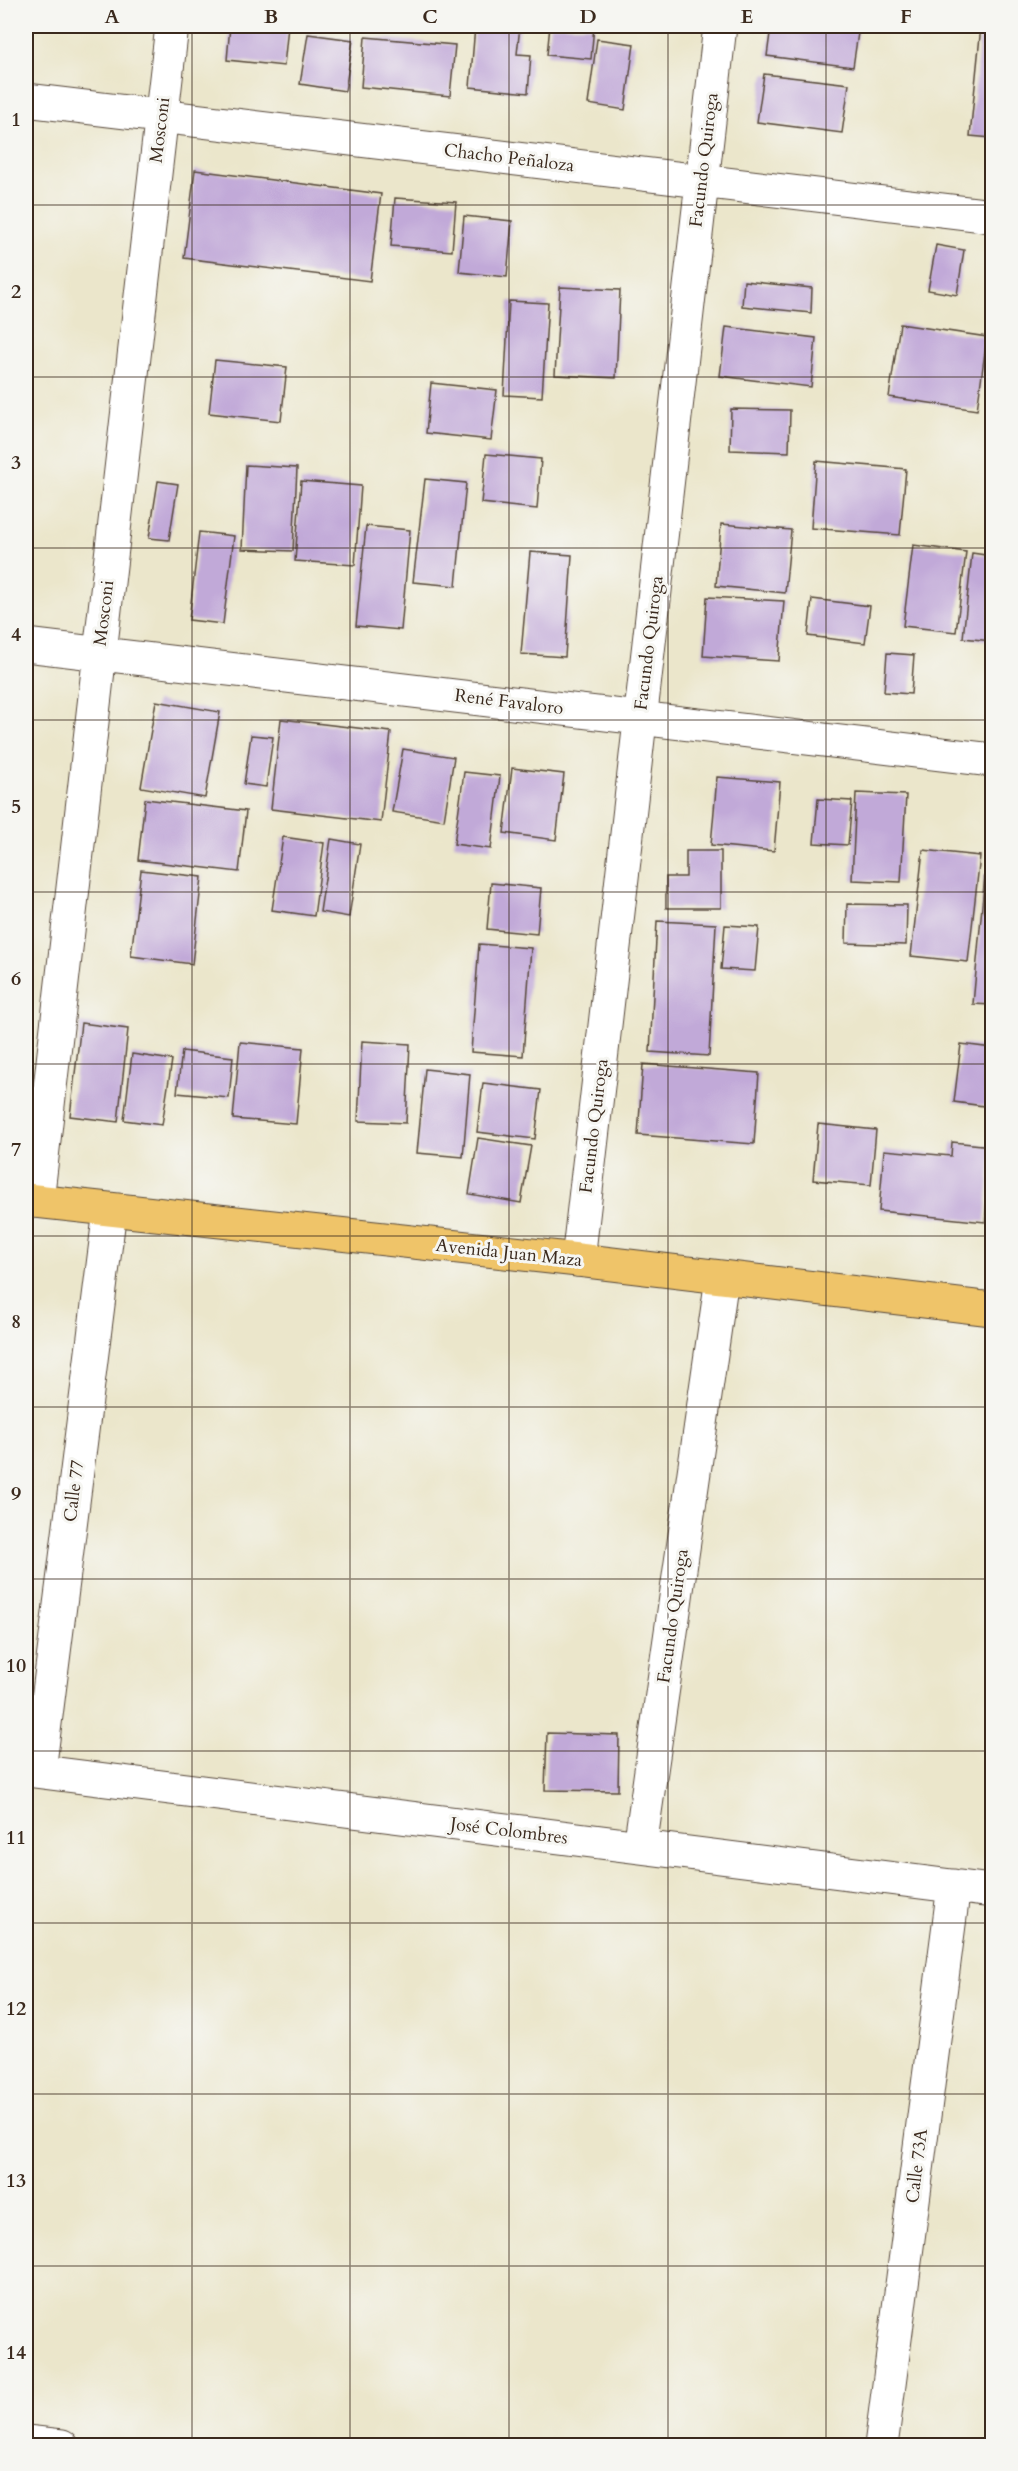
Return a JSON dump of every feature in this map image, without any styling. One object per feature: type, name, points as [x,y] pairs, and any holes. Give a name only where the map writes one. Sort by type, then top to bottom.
[{"type":"main road","name":"Avenida Juan Maza","points":[[31,1200],[578,1260],[993,1309]]},
{"type":"street","name":"Mosconi","points":[[31,1200],[100,653],[172,26]]},
{"type":"street","name":"Facundo Quiroga","points":[[578,1260],[720,26]]},
{"type":"street","name":"Chacho Peñaloza","points":[[26,100],[993,216]]},
{"type":"street","name":"René Favaloro","points":[[26,645],[993,760]]},
{"type":"street","name":"Calle 77","points":[[32,1771],[110,1210]]},
{"type":"street","name":"Facundo Quiroga","points":[[640,1847],[722,1278]]},
{"type":"street","name":"José Colombres","points":[[32,1771],[993,1891]]},
{"type":"street","name":"Calle 73A","points":[[881,2445],[954,1886]]},
{"type":"street","points":[[26,2442],[62,2445]]},
{"type":"building","points":[[230,26],[288,26],[284,66],[227,60]]},
{"type":"building","points":[[475,26],[520,26],[517,54],[531,55],[528,93],[470,87]]},
{"type":"building","points":[[550,26],[594,26],[591,59],[547,55]]},
{"type":"building","points":[[771,26],[859,26],[853,67],[767,56]]},
{"type":"building","points":[[981,26],[992,26],[992,138],[970,136]]},
{"type":"building","points":[[308,34],[353,40],[345,91],[300,84]]},
{"type":"building","points":[[365,37],[455,45],[450,96],[361,87]]},
{"type":"building","points":[[597,39],[634,44],[625,110],[588,104]]},
{"type":"building","points":[[764,74],[849,84],[842,133],[757,122]]},
{"type":"building","points":[[195,170],[381,194],[370,281],[184,258]]},
{"type":"building","points":[[395,198],[456,202],[452,251],[391,246]]},
{"type":"building","points":[[464,216],[512,221],[507,277],[459,272]]},
{"type":"building","points":[[936,245],[964,250],[957,295],[928,290]]},
{"type":"building","points":[[744,281],[812,288],[811,313],[742,306]]},
{"type":"building","points":[[560,287],[620,290],[616,378],[555,375]]},
{"type":"building","points":[[509,301],[548,303],[542,397],[504,395]]},
{"type":"building","points":[[900,324],[987,337],[977,410],[889,397]]},
{"type":"building","points":[[726,327],[816,338],[811,387],[720,376]]},
{"type":"building","points":[[215,360],[287,367],[281,421],[209,413]]},
{"type":"building","points":[[431,383],[497,390],[491,440],[426,433]]},
{"type":"building","points":[[731,409],[790,410],[789,452],[730,450]]},
{"type":"building","points":[[486,454],[541,459],[537,509],[481,503]]},
{"type":"building","points":[[816,461],[906,469],[900,535],[811,528]]},
{"type":"building","points":[[246,465],[297,468],[293,551],[242,549]]},
{"type":"building","points":[[425,479],[466,483],[456,586],[413,582]]},
{"type":"building","points":[[158,481],[178,484],[169,540],[149,538]]},
{"type":"building","points":[[301,481],[361,486],[355,565],[295,561]]},
{"type":"building","points":[[721,524],[791,530],[785,593],[716,586]]},
{"type":"building","points":[[366,526],[410,530],[401,630],[356,626]]},
{"type":"building","points":[[199,532],[234,536],[223,624],[189,620]]},
{"type":"building","points":[[913,545],[966,552],[956,632],[903,626]]},
{"type":"building","points":[[530,552],[572,555],[565,657],[521,654]]},
{"type":"building","points":[[972,553],[992,556],[992,641],[963,638]]},
{"type":"building","points":[[707,597],[784,601],[779,661],[703,656]]},
{"type":"building","points":[[812,599],[870,606],[865,643],[808,636]]},
{"type":"building","points":[[887,653],[914,655],[911,694],[884,692]]},
{"type":"building","points":[[156,701],[220,712],[205,798],[141,787]]},
{"type":"building","points":[[281,719],[391,732],[381,822],[271,809]]},
{"type":"building","points":[[251,735],[273,737],[266,787],[244,784]]},
{"type":"building","points":[[403,749],[454,757],[444,820],[392,812]]},
{"type":"building","points":[[512,768],[564,774],[556,840],[504,833]]},
{"type":"building","points":[[464,772],[500,776],[491,849],[454,844]]},
{"type":"building","points":[[717,777],[780,782],[774,851],[711,845]]},
{"type":"building","points":[[856,793],[906,795],[901,882],[852,880]]},
{"type":"building","points":[[145,799],[246,811],[239,872],[138,860]]},
{"type":"building","points":[[818,799],[852,801],[848,845],[814,843]]},
{"type":"building","points":[[283,837],[324,843],[314,916],[272,910]]},
{"type":"building","points":[[331,839],[360,844],[349,917],[320,912]]},
{"type":"building","points":[[923,850],[980,856],[968,962],[911,956]]},
{"type":"building","points":[[686,851],[721,851],[721,908],[666,908],[666,877],[686,877]]},
{"type":"building","points":[[141,870],[202,877],[192,964],[131,956]]},
{"type":"building","points":[[985,874],[992,875],[992,1005],[973,1004]]},
{"type":"building","points":[[491,883],[541,888],[537,934],[487,929]]},
{"type":"building","points":[[847,904],[907,905],[906,945],[846,943]]},
{"type":"building","points":[[657,921],[716,924],[709,1056],[650,1052]]},
{"type":"building","points":[[725,925],[759,927],[755,971],[721,969]]},
{"type":"building","points":[[479,944],[531,948],[523,1056],[471,1052]]},
{"type":"building","points":[[81,1023],[128,1029],[118,1122],[70,1116]]},
{"type":"building","points":[[362,1041],[410,1044],[406,1123],[358,1121]]},
{"type":"building","points":[[240,1042],[303,1048],[296,1124],[233,1119]]},
{"type":"building","points":[[961,1044],[992,1048],[992,1127],[988,1127],[991,1107],[954,1102]]},
{"type":"building","points":[[182,1051],[233,1057],[229,1098],[177,1093]]},
{"type":"building","points":[[132,1054],[172,1060],[162,1125],[124,1120]]},
{"type":"building","points":[[643,1064],[759,1073],[754,1144],[638,1135]]},
{"type":"building","points":[[425,1069],[470,1074],[463,1157],[417,1153]]},
{"type":"building","points":[[483,1083],[541,1090],[535,1139],[477,1132]]},
{"type":"building","points":[[818,1124],[876,1130],[871,1185],[813,1180]]},
{"type":"building","points":[[478,1138],[531,1146],[521,1203],[469,1194]]},
{"type":"building","points":[[952,1142],[992,1146],[985,1222],[879,1211],[884,1150],[951,1156]]},
{"type":"building","points":[[547,1733],[619,1735],[618,1791],[545,1790]]}]
